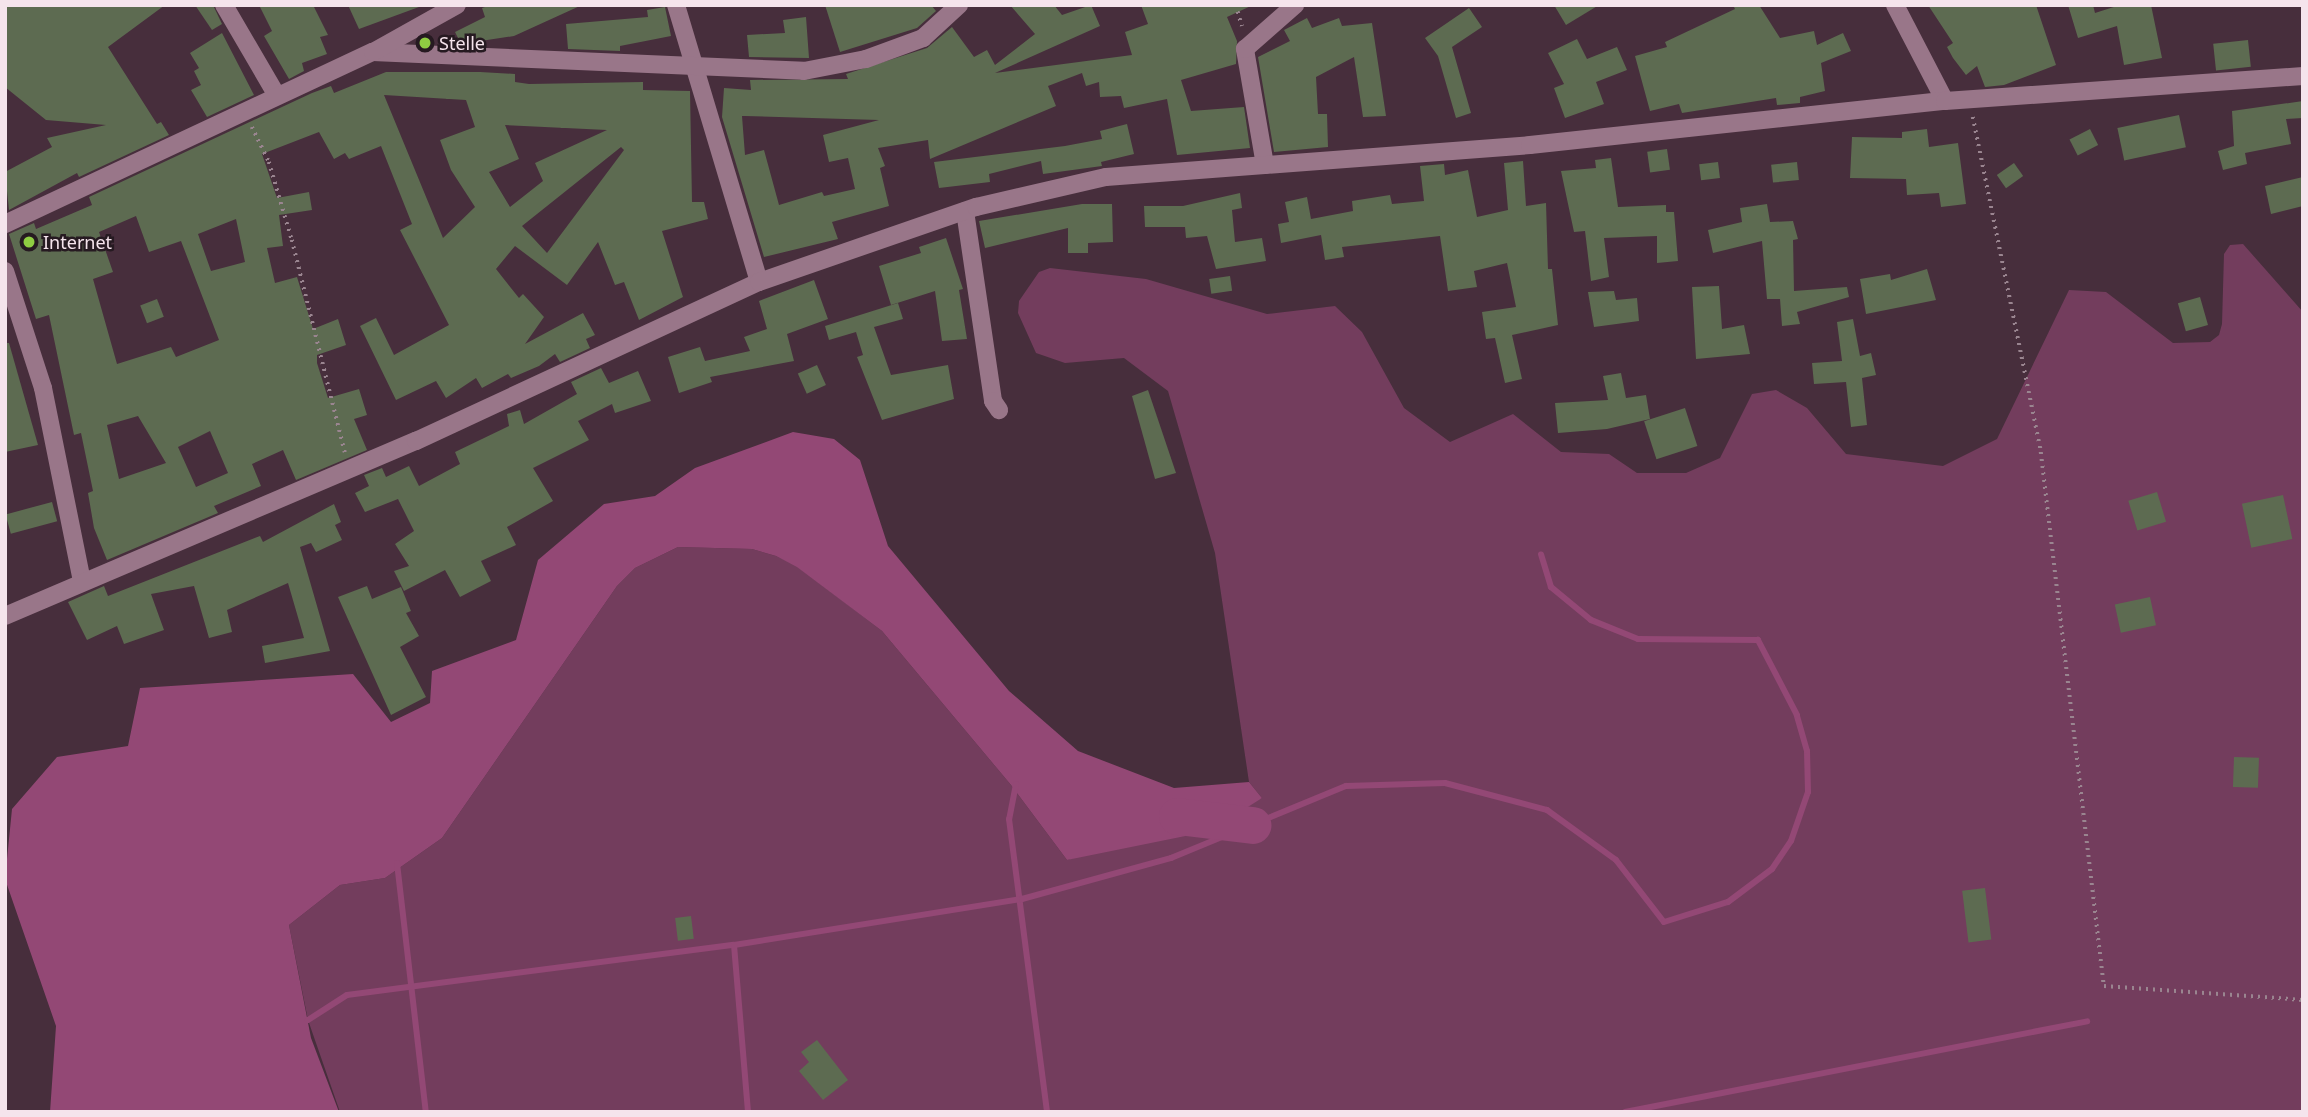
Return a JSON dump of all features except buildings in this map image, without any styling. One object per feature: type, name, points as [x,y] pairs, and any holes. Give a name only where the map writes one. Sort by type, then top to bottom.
[{"type":"street","points":[[224,5],[276,94]]},
{"type":"street","points":[[5,224],[276,94],[373,52],[456,5]]},
{"type":"street","points":[[676,5],[698,67],[760,282]]},
{"type":"street","points":[[373,52],[804,71],[866,59],[923,38],[959,5]]},
{"type":"street","points":[[1265,165],[1245,49],[1295,5]]},
{"type":"street","points":[[1895,5],[1945,101]]},
{"type":"street","points":[[5,616],[349,470],[760,282],[965,211],[1106,177],[1530,145],[1945,101],[2303,76]]},
{"type":"street","points":[[965,211],[993,401],[999,410]]},
{"type":"street","points":[[5,271],[43,388],[82,582]]},
{"type":"path","points":[[1969,99],[2040,452],[2104,986],[2303,1000]]},
{"type":"path","points":[[243,110],[273,174],[349,470]]},
{"type":"shaded area","points":[[2243,244],[2303,312],[2303,1112],[340,1112],[308,1020],[289,925],[340,885],[385,878],[442,838],[617,586],[635,568],[678,547],[752,549],[776,556],[797,566],[882,631],[1011,785],[1067,860],[1262,798],[1249,782],[1215,553],[1168,391],[1124,358],[1065,363],[1036,353],[1018,313],[1019,301],[1039,272],[1050,268],[1146,279],[1267,314],[1335,306],[1362,332],[1404,408],[1450,442],[1513,414],[1561,452],[1609,454],[1637,473],[1686,473],[1720,458],[1752,394],[1776,390],[1807,408],[1846,454],[1943,466],[1997,439],[2069,290],[2106,292],[2173,343],[2210,342],[2219,335],[2222,324],[2224,254],[2230,245]]},
{"type":"shaded area","points":[[793,432],[834,439],[860,460],[888,546],[1009,691],[1078,751],[1174,788],[1249,782],[1262,798],[1210,831],[1067,860],[1011,785],[882,631],[797,567],[776,556],[752,549],[678,547],[635,568],[617,586],[442,838],[385,878],[340,885],[289,925],[311,1038],[339,1112],[50,1112],[56,1026],[5,879],[12,809],[57,757],[128,746],[140,688],[353,674],[391,722],[430,703],[432,671],[516,640],[538,560],[604,504],[655,496],[695,468]]},
{"type":"waterway","points":[[734,945],[1022,899],[1171,858],[1346,786],[1445,783],[1547,810],[1616,860],[1664,922],[1728,902],[1772,869],[1791,841],[1808,792],[1807,751],[1797,715],[1758,640],[1638,639],[1591,620],[1551,587],[1541,554]]},
{"type":"waterway","points":[[1016,784],[1009,819],[1047,1112]]},
{"type":"waterway","points":[[1177,816],[1252,825]]},
{"type":"waterway","points":[[397,863],[426,1112]]},
{"type":"waterway","points":[[308,1020],[347,995],[734,945],[748,1112]]},
{"type":"waterway","points":[[1625,1112],[2087,1021]]},
{"type":"place","name":"Stelle","points":[[425,43]]},
{"type":"place","name":"Internet","points":[[29,242]]}]
